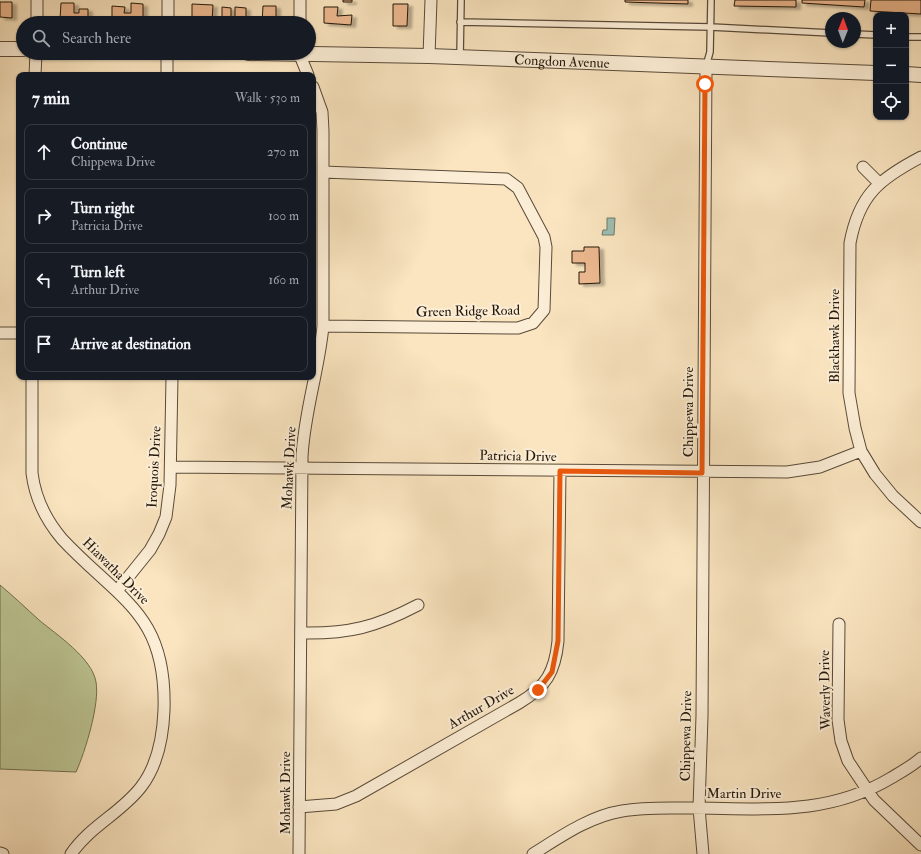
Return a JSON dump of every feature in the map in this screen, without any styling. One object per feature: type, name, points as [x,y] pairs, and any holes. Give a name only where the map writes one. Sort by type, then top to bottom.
[{"type":"street","points":[[37,0],[37,16]]},
{"type":"street","points":[[168,0],[168,16]]},
{"type":"street","points":[[300,0],[300,16]]},
{"type":"street","points":[[429,56],[431,0]]},
{"type":"street","points":[[0,49],[16,49]]},
{"type":"street","name":"Congdon Avenue","points":[[316,53],[460,57],[873,73]]},
{"type":"street","points":[[35,72],[36,60]]},
{"type":"street","points":[[167,60],[167,72]]},
{"type":"street","points":[[302,60],[307,72]]},
{"type":"street","name":"Chippewa Drive","points":[[703,854],[700,808],[706,66]]},
{"type":"street","points":[[909,74],[921,75]]},
{"type":"street","name":"Mohawk Drive","points":[[316,95],[322,112],[323,172],[323,326],[316,373]]},
{"type":"street","name":"Blackhawk Drive","points":[[921,158],[895,171],[879,183],[867,197],[857,215],[850,243],[849,393],[850,410],[861,451],[886,488],[921,522]]},
{"type":"street","points":[[863,168],[879,183]]},
{"type":"street","name":"Green Ridge Road","points":[[323,172],[506,179],[518,188],[544,237],[546,251],[544,310],[536,321],[525,327],[323,326]]},
{"type":"street","points":[[0,333],[16,333]]},
{"type":"street","name":"Hiawatha Drive","points":[[32,380],[32,466],[34,484],[41,504],[49,521],[62,539],[117,591],[144,621],[151,632],[159,653],[164,685],[162,737],[154,763],[140,788],[114,813],[92,829],[71,854]]},
{"type":"street","name":"Iroquois Drive","points":[[117,591],[144,558],[159,534],[168,508],[171,467],[172,380]]},
{"type":"street","name":"Mohawk Drive","points":[[299,854],[302,468],[304,432],[315,380]]},
{"type":"street","name":"Patricia Drive","points":[[171,467],[702,473],[801,471],[835,462],[861,451]]},
{"type":"street","name":"Arthur Drive","points":[[299,807],[336,804],[356,796],[519,703],[532,695],[543,684],[554,664],[558,641],[560,471]]},
{"type":"street","points":[[301,633],[335,633],[357,630],[399,615],[418,605]]},
{"type":"street","name":"Waverly Drive","points":[[839,624],[838,708],[840,731],[848,761],[867,791],[921,846]]},
{"type":"street","points":[[867,791],[921,758]]},
{"type":"street","name":"Martin Drive","points":[[532,854],[590,821],[620,811],[647,807],[795,808],[839,801],[867,791]]},
{"type":"lane","points":[[460,57],[461,0]]},
{"type":"lane","points":[[706,66],[710,52],[711,0]]},
{"type":"lane","points":[[460,22],[711,27],[825,33]]},
{"type":"lane","points":[[861,34],[873,35]]},
{"type":"lane","points":[[909,37],[921,37]]},
{"type":"green space","points":[[0,585],[73,648],[88,664],[93,673],[97,691],[94,715],[76,772],[0,769]]},
{"type":"water","points":[[607,218],[615,218],[614,235],[602,235],[603,230],[607,230]]},
{"type":"building","points":[[343,0],[352,0],[352,2],[343,2]]},
{"type":"building","points":[[625,0],[688,0],[688,4],[625,2]]},
{"type":"building","points":[[735,0],[796,0],[796,7],[734,6]]},
{"type":"building","points":[[802,0],[865,0],[864,7],[802,3]]},
{"type":"building","points":[[871,0],[921,0],[921,14],[909,13],[909,12],[870,11]]},
{"type":"building","points":[[0,2],[12,2],[12,18],[0,17]]},
{"type":"building","points":[[61,3],[74,3],[74,13],[79,13],[79,9],[88,9],[88,16],[60,16]]},
{"type":"building","points":[[131,3],[143,4],[143,16],[112,16],[112,6],[125,7],[124,13],[131,13]]},
{"type":"building","points":[[192,4],[213,5],[212,16],[192,16]]},
{"type":"building","points":[[393,4],[408,4],[407,26],[393,26]]},
{"type":"building","points":[[263,6],[276,6],[276,16],[262,16]]},
{"type":"building","points":[[222,7],[231,8],[231,16],[222,16]]},
{"type":"building","points":[[235,7],[246,8],[246,16],[235,16]]},
{"type":"building","points":[[324,7],[338,7],[337,16],[352,15],[351,25],[324,23]]},
{"type":"building","points":[[584,247],[599,247],[600,283],[579,284],[579,272],[585,272],[585,263],[572,263],[572,251],[584,251]]},
{"type":"route","points":[[538,690],[552,672],[556,658],[558,641],[560,471],[702,473],[705,84]]}]
